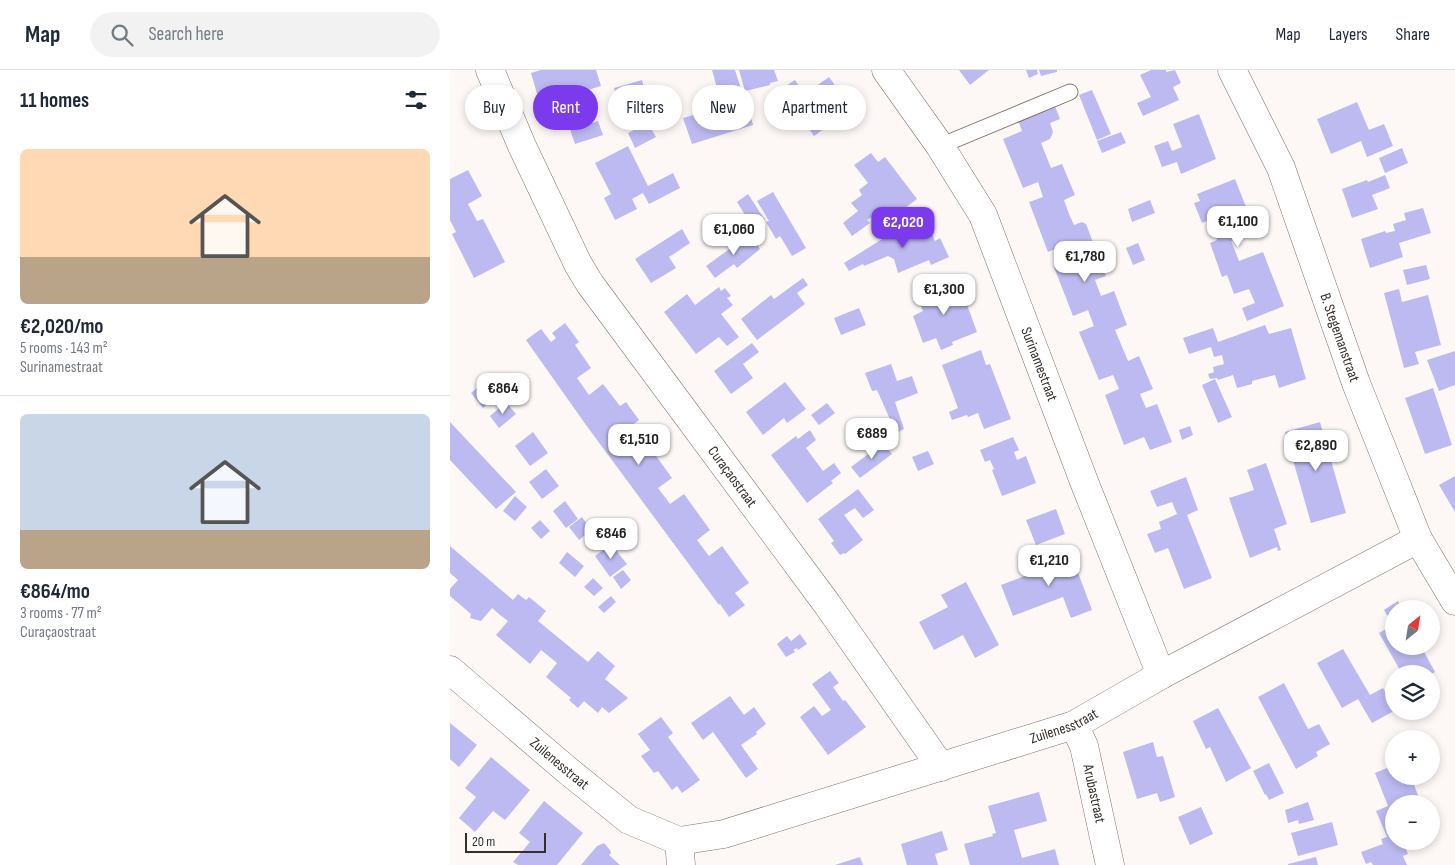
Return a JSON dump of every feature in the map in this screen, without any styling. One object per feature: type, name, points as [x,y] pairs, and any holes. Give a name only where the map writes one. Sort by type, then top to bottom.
[{"type":"street","name":"Curaçaostraat","points":[[490,70],[522,146],[578,264],[590,284],[827,604],[941,767]]},
{"type":"street","name":"Surinamestraat","points":[[886,70],[940,146],[983,215],[1085,484],[1161,675]]},
{"type":"street","name":"B. Stegemanstraat","points":[[1232,70],[1281,168],[1356,383],[1418,539],[1455,601]]},
{"type":"street","name":"Zuilenesstraat","points":[[450,670],[630,820],[680,853],[724,834],[1074,725],[1161,675],[1418,539]]},
{"type":"street","name":"Arubastraat","points":[[1074,725],[1084,746],[1110,865]]},
{"type":"lane","points":[[940,146],[1070,92]]},
{"type":"building","points":[[541,70],[596,70],[601,86],[534,85],[531,73]]},
{"type":"building","points":[[712,70],[735,70],[740,85],[716,85]]},
{"type":"building","points":[[739,70],[774,70],[778,81],[754,89],[754,85],[743,85]]},
{"type":"building","points":[[959,70],[989,70],[970,85]]},
{"type":"building","points":[[1026,70],[1037,70],[1038,74],[1029,78]]},
{"type":"building","points":[[1039,70],[1057,70],[1057,72],[1041,76]]},
{"type":"building","points":[[1151,70],[1166,70],[1166,72],[1175,70],[1181,83],[1173,87],[1179,100],[1143,116],[1137,103],[1151,97],[1140,75]]},
{"type":"building","points":[[829,77],[835,85],[818,85]]},
{"type":"building","points":[[642,80],[643,85],[624,85]]},
{"type":"building","points":[[795,80],[799,85],[787,85]]},
{"type":"building","points":[[1092,90],[1111,134],[1097,140],[1079,95]]},
{"type":"building","points":[[1357,102],[1369,130],[1384,124],[1393,146],[1367,157],[1361,141],[1331,154],[1317,119]]},
{"type":"building","points":[[1055,106],[1060,119],[1050,123],[1053,132],[1050,139],[1041,143],[1051,168],[1062,164],[1075,195],[1064,200],[1069,214],[1074,225],[1082,222],[1086,224],[1106,276],[1095,280],[1101,296],[1114,291],[1127,325],[1115,330],[1128,361],[1139,356],[1153,389],[1140,394],[1146,408],[1157,404],[1172,442],[1150,450],[1144,437],[1124,445],[1105,395],[1119,389],[1113,375],[1099,380],[1079,332],[1094,326],[1088,310],[1073,316],[1054,267],[1069,261],[1063,246],[1048,252],[1029,202],[1043,197],[1038,182],[1023,188],[1003,139],[1022,131],[1018,120]]},
{"type":"building","points":[[1199,114],[1216,159],[1181,174],[1177,162],[1162,167],[1154,146],[1168,141],[1172,151],[1182,147],[1173,124]]},
{"type":"building","points":[[692,115],[692,130],[737,130],[692,144],[683,118]]},
{"type":"building","points":[[598,121],[603,135],[575,144],[570,130],[598,130]]},
{"type":"building","points":[[634,130],[652,130],[656,137],[635,148],[628,133]]},
{"type":"building","points":[[810,130],[822,130],[814,136]]},
{"type":"building","points":[[1121,132],[1126,143],[1102,153],[1097,141]]},
{"type":"building","points":[[628,146],[648,186],[673,173],[680,188],[649,204],[643,193],[632,199],[637,209],[615,220],[604,198],[611,194],[595,163]]},
{"type":"building","points":[[1402,148],[1408,163],[1385,173],[1379,158]]},
{"type":"building","points":[[871,153],[878,162],[885,157],[917,199],[893,217],[886,207],[867,220],[870,223],[852,236],[843,223],[858,211],[851,203],[862,195],[859,190],[868,183],[854,165]]},
{"type":"building","points":[[468,170],[482,196],[468,204],[477,221],[483,219],[505,262],[474,278],[452,234],[456,232],[450,220],[450,179]]},
{"type":"building","points":[[1385,175],[1390,188],[1372,195],[1378,209],[1352,218],[1342,189]]},
{"type":"building","points":[[1235,179],[1256,232],[1231,241],[1239,261],[1263,252],[1284,306],[1247,321],[1242,308],[1255,303],[1249,289],[1234,294],[1227,275],[1222,277],[1210,243],[1217,240],[1209,220],[1202,223],[1194,203],[1200,201],[1197,194]]},
{"type":"building","points":[[773,192],[806,248],[792,256],[780,236],[776,239],[766,222],[769,221],[757,201]]},
{"type":"building","points":[[748,194],[765,220],[753,228],[737,202]]},
{"type":"building","points":[[1150,200],[1155,213],[1132,222],[1128,209]]},
{"type":"building","points":[[1423,208],[1431,233],[1399,243],[1403,257],[1370,268],[1361,239],[1385,231],[1386,233],[1395,231],[1393,224],[1406,220],[1404,213]]},
{"type":"building","points":[[914,219],[920,232],[930,228],[935,241],[940,238],[949,257],[931,265],[929,260],[898,273],[894,259],[888,256],[864,266],[863,264],[849,271],[844,263]]},
{"type":"building","points":[[682,229],[690,243],[669,257],[676,268],[651,283],[635,259]]},
{"type":"building","points":[[750,234],[760,249],[737,268],[734,264],[715,278],[706,266]]},
{"type":"building","points":[[1138,243],[1145,260],[1133,265],[1126,248]]},
{"type":"building","points":[[1426,265],[1430,279],[1407,285],[1403,270]]},
{"type":"building","points":[[803,278],[808,285],[797,293],[805,304],[757,340],[741,319],[771,295],[774,299]]},
{"type":"building","points":[[959,283],[977,332],[952,342],[953,345],[941,350],[936,338],[923,343],[913,316],[923,311],[916,295],[931,290],[932,293]]},
{"type":"building","points":[[719,287],[721,291],[725,288],[731,296],[727,298],[733,305],[721,314],[739,337],[727,346],[719,337],[696,354],[664,312],[687,294],[695,305]]},
{"type":"building","points":[[1399,289],[1402,302],[1428,295],[1441,345],[1415,352],[1419,364],[1404,368],[1384,293]]},
{"type":"building","points":[[859,308],[866,325],[841,335],[834,318]]},
{"type":"building","points":[[565,323],[579,342],[575,345],[591,368],[577,378],[589,395],[603,384],[620,406],[626,402],[639,420],[619,435],[632,452],[646,442],[672,478],[658,488],[670,504],[684,494],[710,530],[697,540],[709,556],[722,546],[749,583],[735,593],[745,605],[729,617],[586,425],[526,340],[541,329],[551,342],[556,338],[552,333]]},
{"type":"building","points":[[1265,325],[1269,334],[1291,328],[1306,379],[1279,388],[1275,375],[1252,381],[1252,384],[1237,388],[1233,375],[1218,380],[1217,378],[1210,379],[1208,374],[1214,372],[1213,367],[1224,364],[1222,355],[1214,357],[1211,347],[1189,354],[1183,338],[1213,328],[1218,342]]},
{"type":"building","points":[[752,343],[759,352],[743,364],[753,378],[731,394],[714,371]]},
{"type":"building","points":[[981,350],[986,365],[990,364],[1011,419],[984,429],[978,413],[952,420],[949,412],[958,408],[942,365]]},
{"type":"building","points":[[1455,351],[1455,385],[1439,391],[1427,360]]},
{"type":"building","points":[[891,364],[897,381],[912,376],[918,393],[895,402],[904,429],[896,433],[877,390],[872,391],[865,373]]},
{"type":"building","points":[[1215,379],[1232,417],[1218,423],[1202,385]]},
{"type":"building","points":[[484,382],[496,398],[483,408],[471,393]]},
{"type":"building","points":[[785,382],[806,409],[787,423],[784,418],[763,435],[746,412]]},
{"type":"building","points":[[1433,388],[1452,445],[1425,454],[1405,398]]},
{"type":"building","points":[[506,402],[516,414],[499,428],[490,416]]},
{"type":"building","points":[[827,403],[835,413],[819,425],[811,415]]},
{"type":"building","points":[[450,422],[516,492],[496,509],[450,460]]},
{"type":"building","points":[[1320,422],[1346,513],[1311,523],[1285,432]]},
{"type":"building","points":[[1190,426],[1193,435],[1182,440],[1179,430]]},
{"type":"building","points":[[810,430],[816,440],[806,448],[823,471],[834,463],[841,473],[831,481],[833,483],[807,503],[771,455],[796,436],[798,439]]},
{"type":"building","points":[[533,432],[548,453],[530,466],[515,446]]},
{"type":"building","points":[[1013,437],[1019,450],[1014,452],[1017,460],[1026,456],[1036,483],[1002,496],[990,460],[985,462],[980,450]]},
{"type":"building","points":[[883,443],[892,454],[860,478],[851,467]]},
{"type":"building","points":[[928,451],[934,464],[918,471],[912,457]]},
{"type":"building","points":[[1266,463],[1287,524],[1274,529],[1281,550],[1278,551],[1277,547],[1250,558],[1229,498],[1254,490],[1247,470]]},
{"type":"building","points":[[546,469],[559,486],[542,499],[529,482]]},
{"type":"building","points":[[1455,476],[1455,512],[1439,485]]},
{"type":"building","points":[[1186,477],[1198,510],[1187,515],[1212,578],[1184,589],[1168,548],[1155,553],[1147,534],[1161,529],[1159,522],[1177,514],[1172,502],[1157,507],[1150,491]]},
{"type":"building","points":[[858,489],[874,510],[863,518],[855,508],[844,515],[863,540],[845,554],[840,555],[831,543],[834,541],[818,519]]},
{"type":"building","points":[[515,496],[527,507],[515,521],[503,511]]},
{"type":"building","points":[[565,501],[578,519],[566,528],[553,511]]},
{"type":"building","points":[[1056,509],[1065,534],[1036,545],[1026,520]]},
{"type":"building","points":[[582,517],[591,530],[579,540],[569,527]]},
{"type":"building","points":[[540,520],[550,531],[541,539],[531,528]]},
{"type":"building","points":[[611,544],[627,564],[610,577],[595,556]]},
{"type":"building","points":[[450,546],[513,600],[518,594],[526,600],[529,597],[546,611],[538,621],[588,662],[598,651],[615,666],[605,679],[628,698],[609,713],[602,707],[598,713],[584,701],[578,708],[569,700],[571,698],[546,677],[557,663],[541,650],[530,664],[496,635],[508,621],[492,608],[481,621],[470,618],[471,614],[450,596],[450,589],[458,580],[450,573]]},
{"type":"building","points":[[1068,546],[1092,610],[1071,618],[1063,597],[1013,616],[1001,585],[1051,566],[1046,554]]},
{"type":"building","points":[[567,552],[584,566],[575,577],[559,563]]},
{"type":"building","points":[[623,570],[631,580],[621,589],[613,577]]},
{"type":"building","points":[[593,578],[603,588],[594,596],[584,587]]},
{"type":"building","points":[[966,582],[999,645],[975,658],[963,635],[934,650],[919,622],[948,607],[941,595]]},
{"type":"building","points":[[611,596],[616,602],[604,613],[598,607]]},
{"type":"building","points":[[1385,630],[1385,644],[1379,633]]},
{"type":"building","points":[[800,634],[807,644],[798,650],[797,648],[793,650],[795,652],[786,657],[777,644],[787,636],[791,641]]},
{"type":"building","points":[[1343,649],[1370,695],[1383,688],[1385,691],[1385,716],[1372,723],[1358,699],[1342,708],[1317,663]]},
{"type":"building","points":[[1391,655],[1426,655],[1431,665],[1397,665]]},
{"type":"building","points":[[830,671],[839,683],[833,687],[866,727],[828,755],[800,717],[814,706],[822,716],[831,710],[812,684]]},
{"type":"building","points":[[1284,683],[1308,729],[1319,724],[1330,744],[1316,752],[1318,756],[1296,769],[1258,697]]},
{"type":"building","points":[[730,696],[744,715],[754,707],[766,724],[756,732],[757,734],[741,745],[758,769],[746,778],[713,732],[703,740],[691,723]]},
{"type":"building","points":[[1218,708],[1251,768],[1226,782],[1210,747],[1206,749],[1193,721]]},
{"type":"building","points":[[661,717],[673,733],[668,737],[700,780],[682,793],[677,786],[672,790],[658,771],[654,773],[641,756],[650,750],[638,734]]},
{"type":"building","points":[[450,723],[477,745],[459,767],[450,759]]},
{"type":"building","points":[[1153,742],[1157,757],[1163,756],[1175,797],[1160,802],[1157,793],[1137,799],[1123,752]]},
{"type":"building","points":[[491,757],[530,790],[505,820],[493,811],[475,832],[459,818],[476,797],[465,788]]},
{"type":"building","points":[[1269,763],[1284,793],[1269,800],[1253,771]]},
{"type":"building","points":[[1385,769],[1385,785],[1414,785],[1418,795],[1385,795],[1385,798],[1375,773]]},
{"type":"building","points":[[1039,792],[1047,821],[1014,830],[1022,858],[1055,849],[1059,865],[970,865],[964,844],[993,836],[992,834],[996,833],[988,806]]},
{"type":"building","points":[[544,801],[583,833],[557,865],[518,865],[513,862],[530,842],[519,833]]},
{"type":"building","points":[[1308,802],[1314,820],[1299,824],[1298,820],[1288,823],[1285,810]]},
{"type":"building","points":[[1201,807],[1213,834],[1190,845],[1178,817]]},
{"type":"building","points":[[1385,807],[1385,832],[1376,811]]},
{"type":"building","points":[[1332,822],[1338,845],[1298,856],[1291,833]]},
{"type":"building","points":[[942,831],[948,850],[935,854],[938,865],[907,865],[901,844]]},
{"type":"building","points":[[1385,838],[1385,850],[1406,850],[1408,854],[1403,856],[1407,865],[1373,865],[1371,862],[1366,864],[1361,852],[1383,844],[1381,839]]},
{"type":"building","points":[[604,843],[610,850],[611,853],[609,855],[620,865],[581,865],[597,846]]},
{"type":"building","points":[[860,857],[863,865],[835,865]]},
{"type":"building","points":[[1316,857],[1318,865],[1288,865],[1288,864]]}]
